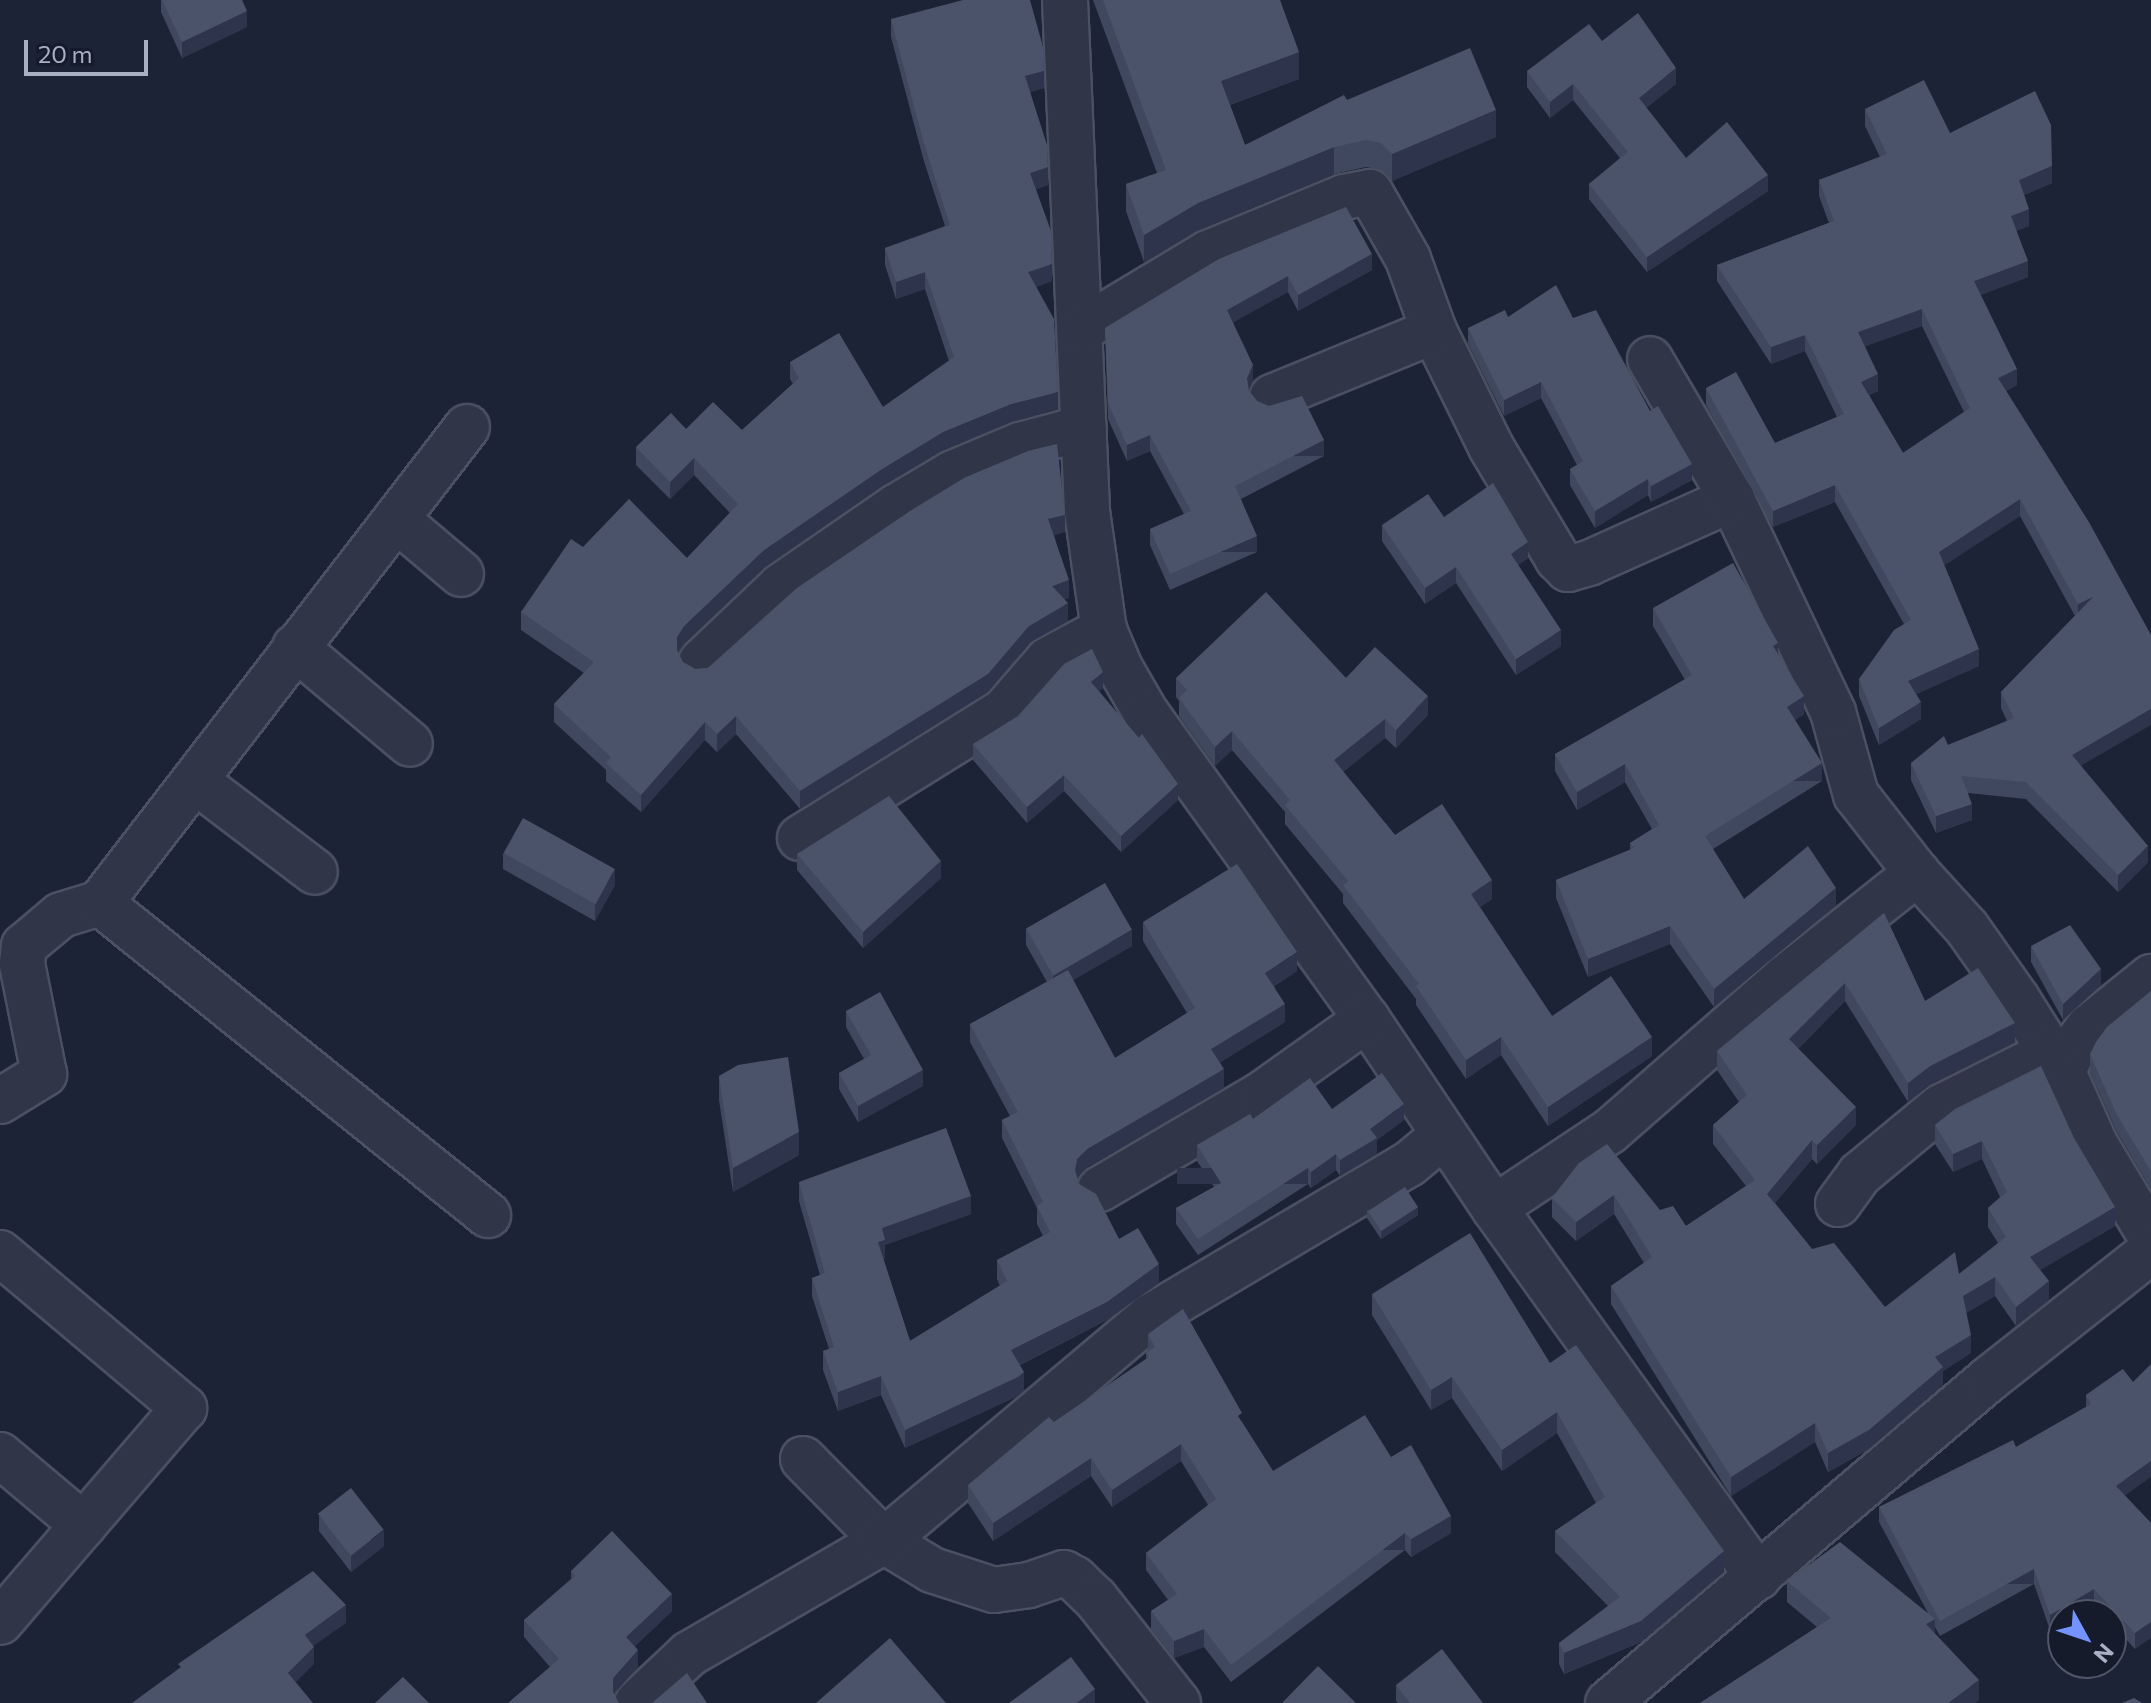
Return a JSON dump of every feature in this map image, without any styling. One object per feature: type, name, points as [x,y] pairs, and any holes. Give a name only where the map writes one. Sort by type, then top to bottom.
[{"type":"street","points":[[1065,0],[1087,511],[1104,630],[1120,668],[1146,713],[1367,1019],[1494,1208],[1758,1577]]},
{"type":"street","points":[[1080,330],[1208,253],[1344,197],[1370,192],[1408,259],[1434,331],[1491,447],[1558,559],[1568,569],[1589,563],[1732,499]]},
{"type":"street","points":[[1272,397],[1434,331]]},
{"type":"street","points":[[1650,359],[1732,499],[1833,712],[1856,795],[1917,873],[1967,928],[2057,1062],[2095,1144],[2151,1237]]},
{"type":"street","points":[[0,1101],[44,1074],[22,964],[24,946],[61,915],[100,903],[197,782],[295,647],[467,427]]},
{"type":"street","points":[[701,662],[781,586],[896,507],[953,473],[1007,450],[1084,428]]},
{"type":"street","points":[[396,519],[461,574]]},
{"type":"street","points":[[800,838],[1004,711],[1048,660],[1104,630]]},
{"type":"street","points":[[295,647],[410,744]]},
{"type":"street","points":[[197,782],[315,872]]},
{"type":"street","points":[[1494,1208],[1610,1131],[1785,978],[1917,873]]},
{"type":"street","points":[[100,903],[488,1215]]},
{"type":"street","points":[[1838,1204],[1860,1174],[1941,1107],[2057,1062],[2074,1047],[2089,1027],[2151,977]]},
{"type":"street","points":[[1100,1189],[1262,1094],[1367,1019]]},
{"type":"street","points":[[637,1703],[689,1654],[884,1541],[1150,1317],[1409,1164],[1444,1135]]},
{"type":"street","points":[[1608,1703],[2047,1331],[2151,1251]]},
{"type":"street","points":[[0,1253],[184,1408],[0,1622]]},
{"type":"street","points":[[0,1455],[83,1525]]},
{"type":"street","points":[[803,1459],[884,1541],[932,1570],[994,1590],[1029,1585],[1064,1573],[1095,1598],[1178,1703]]},
{"type":"building","points":[[162,0],[242,0],[247,11],[182,42]]},
{"type":"building","points":[[963,0],[1030,0],[1043,47],[1044,71],[1025,76],[1047,145],[1048,167],[1030,173],[1051,231],[1052,264],[1028,272],[1054,319],[1058,392],[1011,404],[943,432],[882,469],[764,550],[684,626],[677,637],[677,650],[683,662],[695,669],[708,668],[797,588],[910,511],[964,478],[1028,451],[1057,444],[1065,515],[1048,519],[1069,580],[1052,586],[1068,603],[1029,626],[988,674],[800,791],[736,716],[717,734],[705,722],[641,795],[606,763],[611,757],[554,704],[594,662],[521,612],[571,539],[583,547],[629,499],[687,558],[738,504],[694,458],[670,482],[636,447],[671,413],[686,429],[713,402],[742,430],[799,378],[790,362],[839,333],[883,407],[954,357],[925,272],[896,282],[885,248],[950,225],[923,140],[891,19]]},
{"type":"building","points":[[1103,0],[1280,0],[1299,52],[1221,81],[1245,145],[1344,95],[1347,100],[1470,48],[1496,110],[1392,154],[1381,143],[1366,140],[1334,147],[1198,203],[1144,235],[1126,184],[1166,170]]},
{"type":"building","points":[[1638,13],[1676,68],[1639,98],[1686,158],[1727,122],[1768,175],[1647,257],[1589,184],[1628,152],[1573,84],[1550,102],[1527,71],[1589,24],[1602,41]]},
{"type":"building","points":[[1924,80],[1950,133],[2035,91],[2051,125],[2052,166],[2019,180],[2029,209],[2011,216],[2028,261],[1974,281],[2017,369],[1998,378],[2090,524],[2151,635],[2151,709],[2072,755],[2148,846],[2118,875],[2026,782],[1961,776],[1972,804],[1936,816],[1911,763],[1944,736],[1948,745],[2014,718],[2001,692],[2093,597],[2078,604],[2020,499],[1939,552],[1979,649],[1908,681],[1921,702],[1879,728],[1859,679],[1894,630],[1911,620],[1835,485],[1773,511],[1706,388],[1736,372],[1775,443],[1844,414],[1805,335],[1771,347],[1717,265],[1834,221],[1819,180],[1887,154],[1865,109]],"holes":[[[1922,309],[1970,408],[1903,453],[1861,382],[1878,374],[1858,332]]]},
{"type":"building","points":[[1346,207],[1372,254],[1298,295],[1288,276],[1227,310],[1253,365],[1247,378],[1249,391],[1257,401],[1269,406],[1302,396],[1324,440],[1235,486],[1257,536],[1170,574],[1150,529],[1191,511],[1150,435],[1127,445],[1108,403],[1105,328],[1219,259]]},
{"type":"building","points":[[1556,285],[1573,318],[1596,310],[1650,411],[1658,406],[1692,464],[1651,486],[1648,479],[1595,511],[1570,469],[1583,461],[1541,382],[1504,400],[1468,328],[1505,310],[1508,317]]},
{"type":"building","points":[[1493,483],[1528,542],[1511,554],[1561,630],[1516,659],[1456,567],[1425,588],[1382,525],[1428,494],[1444,517]]},
{"type":"building","points":[[1733,563],[1778,643],[1773,646],[1804,696],[1787,707],[1822,763],[1705,836],[1744,899],[1808,846],[1836,888],[1714,989],[1670,926],[1588,959],[1556,880],[1634,848],[1630,843],[1659,825],[1625,764],[1577,792],[1555,754],[1692,675],[1653,608]]},
{"type":"building","points":[[1266,592],[1346,678],[1375,647],[1428,696],[1396,730],[1385,719],[1334,760],[1395,835],[1442,804],[1492,880],[1471,894],[1552,1016],[1611,976],[1652,1037],[1548,1107],[1501,1037],[1466,1060],[1416,986],[1419,984],[1343,885],[1348,881],[1285,805],[1290,800],[1232,731],[1215,747],[1179,698],[1187,690],[1176,678]]},
{"type":"building","points":[[1092,649],[1103,672],[1091,682],[1139,738],[1142,734],[1178,784],[1121,836],[1064,775],[1027,807],[973,744],[1018,716],[1064,664]]},
{"type":"building","points":[[889,796],[941,861],[863,932],[797,854]]},
{"type":"building","points":[[523,818],[615,869],[595,904],[504,853]]},
{"type":"building","points":[[1237,864],[1297,952],[1265,973],[1285,1004],[1211,1049],[1224,1069],[1087,1149],[1077,1159],[1075,1170],[1079,1184],[1096,1194],[1119,1239],[1138,1228],[1159,1264],[1107,1302],[1011,1350],[1024,1372],[1018,1377],[905,1430],[881,1376],[838,1392],[823,1351],[834,1347],[812,1278],[825,1273],[799,1182],[946,1128],[971,1196],[882,1228],[885,1240],[878,1242],[910,1341],[1007,1281],[997,1260],[1050,1232],[1037,1206],[1043,1202],[1002,1120],[1018,1112],[970,1024],[1068,970],[1115,1058],[1195,1008],[1143,922]]},
{"type":"building","points":[[1105,883],[1132,930],[1053,975],[1026,929]]},
{"type":"building","points":[[1884,913],[1925,1001],[1978,968],[2015,1023],[1930,1066],[1908,1083],[1845,983],[1789,1039],[1856,1107],[1817,1145],[1812,1140],[1767,1194],[1812,1249],[1834,1243],[1885,1307],[1955,1252],[1959,1274],[2006,1237],[1988,1208],[2007,1192],[1982,1141],[1953,1154],[1935,1125],[1955,1109],[2041,1066],[2074,1138],[2115,1207],[2030,1257],[2049,1281],[2016,1307],[1995,1277],[1963,1296],[1971,1335],[1935,1357],[1943,1367],[1869,1430],[1828,1453],[1815,1423],[1731,1477],[1611,1286],[1652,1257],[1614,1195],[1576,1222],[1552,1198],[1579,1163],[1607,1144],[1660,1210],[1673,1206],[1686,1226],[1755,1180],[1713,1125],[1747,1095],[1717,1051]]},
{"type":"building","points":[[2070,925],[2101,969],[2063,1004],[2031,946]]},
{"type":"building","points":[[2151,991],[2151,1171],[2117,1115],[2090,1054],[2107,1027]]},
{"type":"building","points":[[880,992],[923,1070],[858,1106],[839,1073],[871,1055],[846,1011]]},
{"type":"building","points":[[788,1057],[799,1132],[733,1168],[719,1076],[738,1065]]},
{"type":"building","points":[[1382,1073],[1404,1104],[1370,1129],[1377,1138],[1340,1160],[1336,1154],[1311,1172],[1308,1168],[1198,1239],[1176,1208],[1221,1183],[1197,1145],[1250,1114],[1253,1119],[1310,1078],[1332,1109]]},
{"type":"building","points":[[1405,1187],[1418,1207],[1381,1231],[1368,1211]]},
{"type":"building","points":[[1470,1233],[1550,1363],[1576,1345],[1724,1551],[1641,1621],[1564,1653],[1559,1643],[1620,1597],[1555,1531],[1605,1497],[1557,1412],[1502,1450],[1452,1377],[1431,1390],[1372,1294]]},
{"type":"building","points":[[1183,1309],[1242,1413],[1238,1416],[1273,1471],[1365,1415],[1391,1457],[1411,1445],[1451,1516],[1411,1539],[1405,1533],[1231,1665],[1204,1629],[1174,1641],[1151,1611],[1177,1594],[1146,1553],[1216,1499],[1181,1444],[1112,1490],[1091,1458],[993,1523],[968,1485],[1049,1417],[1054,1422],[1149,1357],[1146,1353],[1155,1347],[1148,1334]]},
{"type":"building","points":[[2151,1364],[2151,1461],[2116,1486],[2151,1523],[2151,1622],[2135,1633],[2127,1624],[2127,1599],[2103,1599],[2094,1589],[2077,1599],[2047,1599],[2047,1606],[2034,1569],[1940,1621],[1879,1507],[2013,1440],[2016,1447],[2091,1404],[2086,1395],[2123,1369],[2133,1382]]},
{"type":"building","points":[[351,1488],[384,1530],[351,1556],[318,1514]]},
{"type":"building","points":[[612,1531],[672,1594],[626,1637],[638,1650],[613,1678],[613,1692],[619,1703],[508,1703],[559,1659],[524,1620],[575,1576],[571,1571]]},
{"type":"building","points":[[1840,1542],[1935,1619],[1926,1624],[1979,1680],[1948,1703],[1700,1703],[1831,1618],[1787,1581]]},
{"type":"building","points":[[313,1571],[346,1605],[305,1635],[314,1647],[288,1673],[313,1703],[132,1703],[181,1667],[178,1664]]},
{"type":"building","points":[[890,1638],[946,1703],[816,1703]]},
{"type":"building","points":[[1442,1649],[1483,1703],[1410,1703],[1396,1685]]},
{"type":"building","points":[[1071,1657],[1095,1689],[1077,1703],[1009,1703]]},
{"type":"building","points":[[1318,1666],[1356,1703],[1282,1703]]},
{"type":"building","points":[[687,1673],[707,1703],[652,1703]]},
{"type":"building","points":[[403,1677],[429,1703],[375,1703]]},
{"type":"building","points":[[2134,1698],[2142,1703],[2122,1703]]}]
